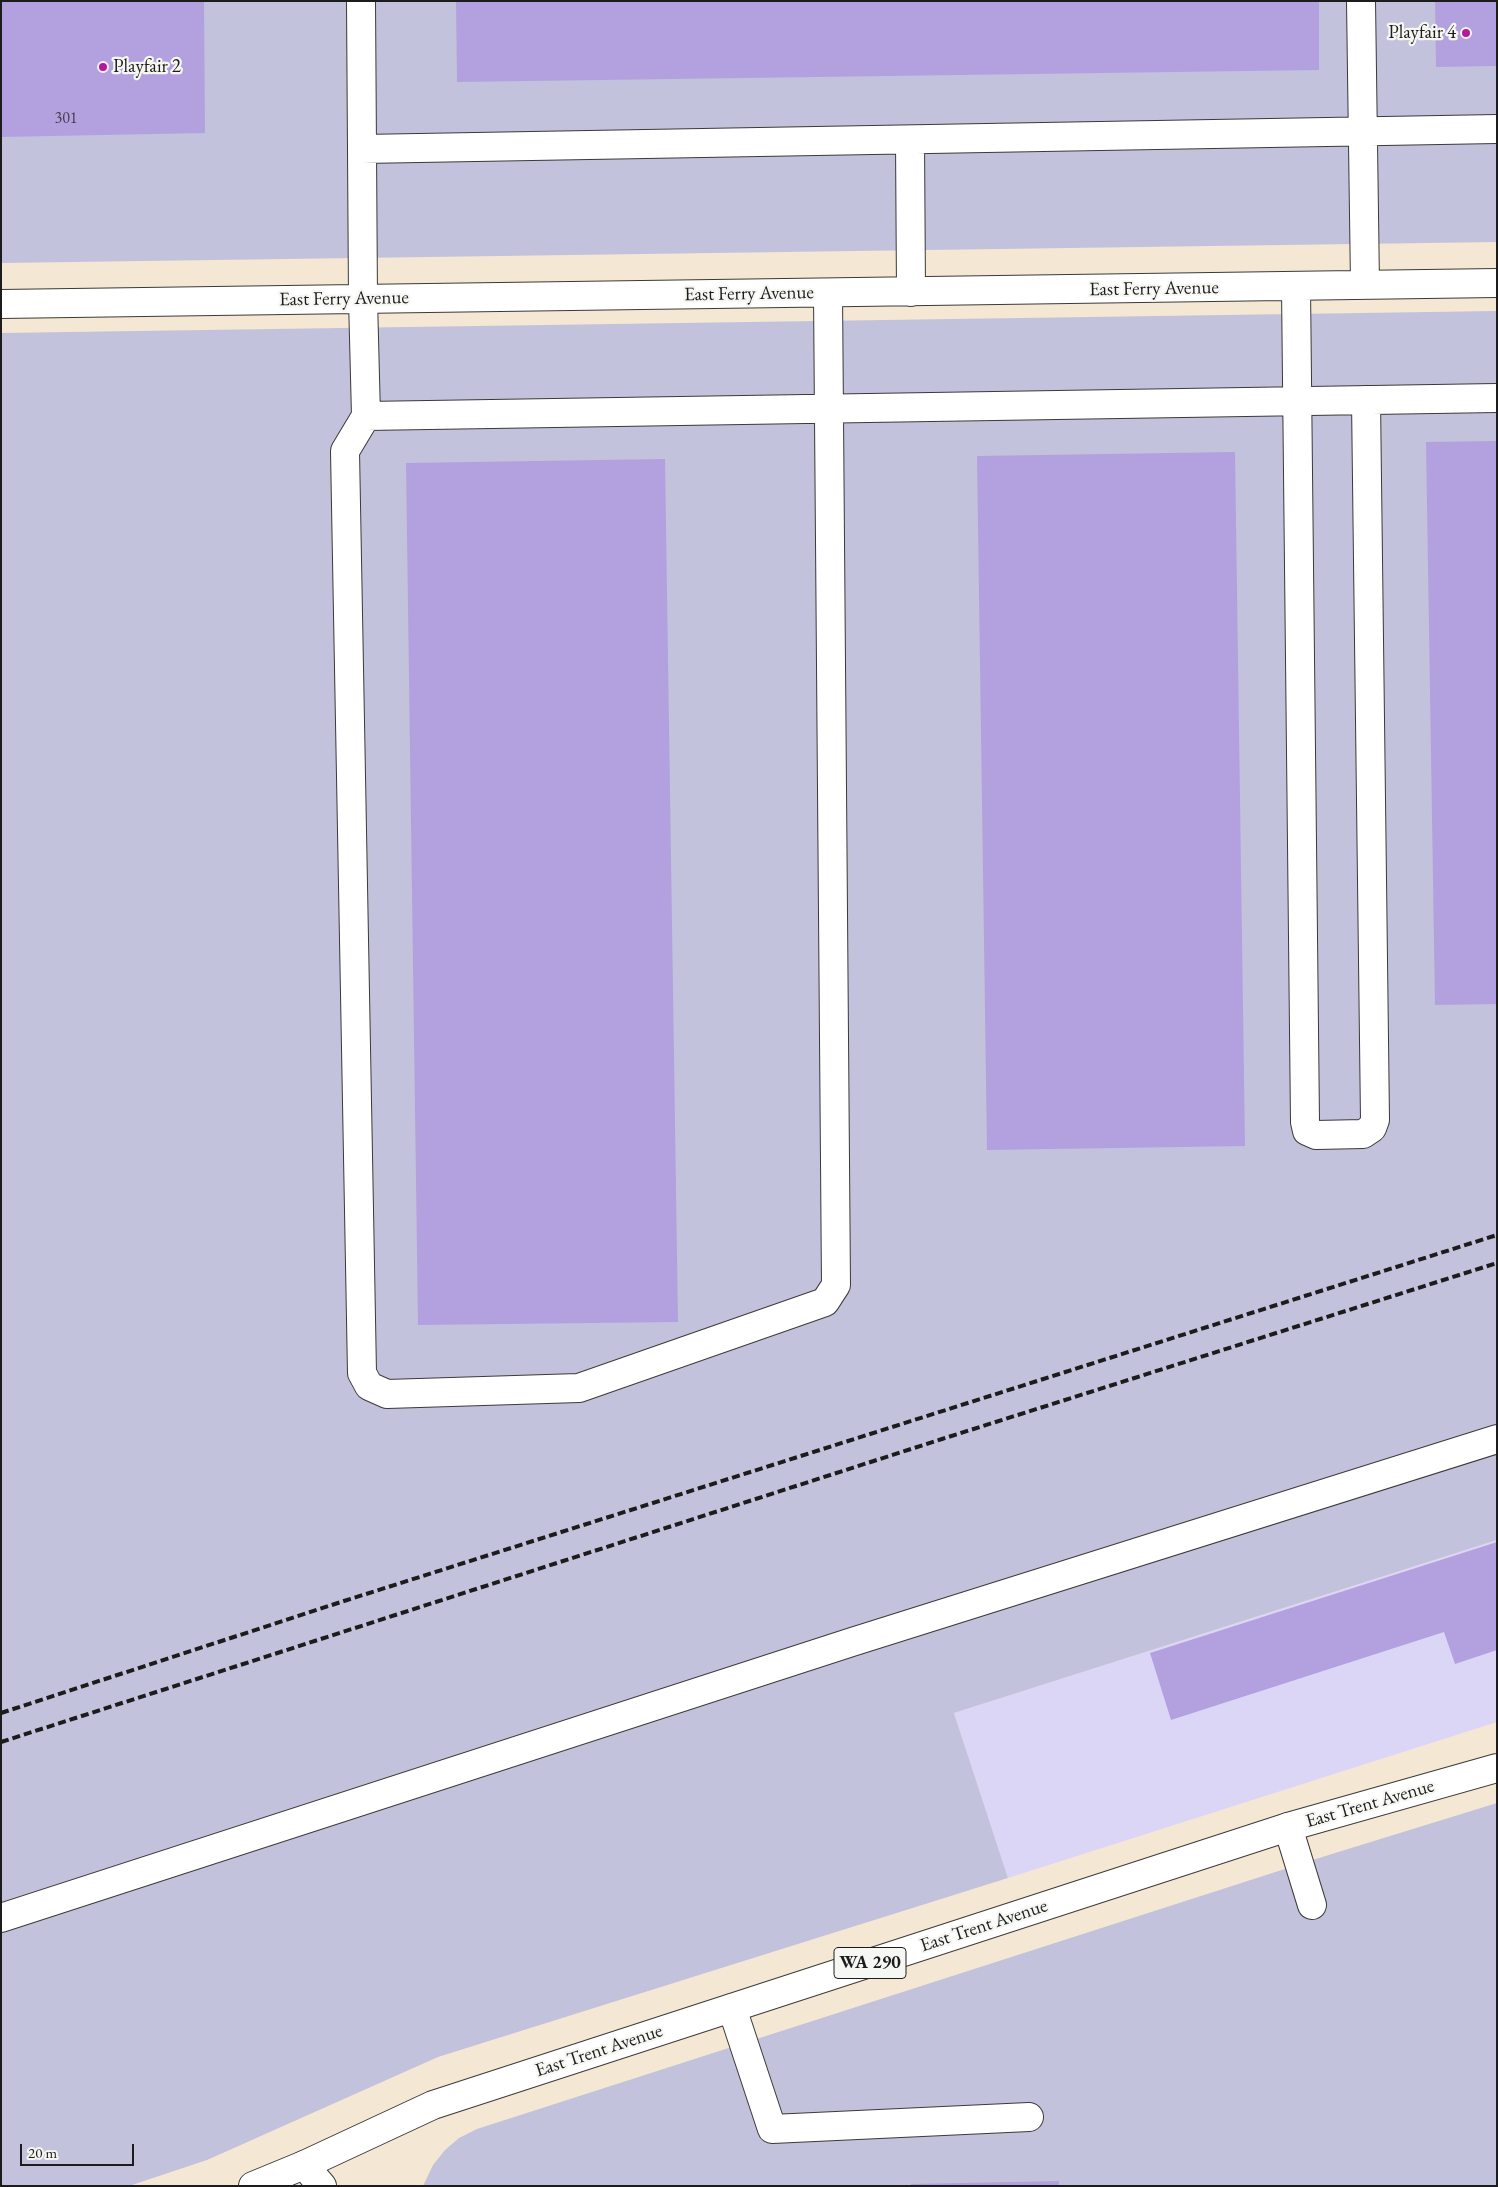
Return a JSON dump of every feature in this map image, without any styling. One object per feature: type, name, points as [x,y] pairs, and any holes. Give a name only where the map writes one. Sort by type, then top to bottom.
[{"type":"street","points":[[361,1],[363,299],[366,416],[345,451],[362,1373],[369,1386],[387,1394],[578,1388],[825,1302],[836,1285],[828,293]]},
{"type":"street","points":[[1361,1],[1365,285]]},
{"type":"street","points":[[362,149],[1497,129]]},
{"type":"street","points":[[910,140],[911,292]]},
{"type":"street","name":"East Ferry Avenue","points":[[1,304],[1497,283]]},
{"type":"street","points":[[1296,287],[1305,1122],[1307,1131],[1316,1135],[1363,1134],[1372,1128],[1375,1120],[1366,400]]},
{"type":"street","points":[[366,416],[1497,398]]},
{"type":"street","points":[[1,1918],[843,1645],[1497,1439]]},
{"type":"street","name":"East Trent Avenue","points":[[253,2186],[304,2165],[433,2105],[1288,1828],[1497,1768]]},
{"type":"street","points":[[1288,1828],[1312,1905]]},
{"type":"street","points":[[732,2008],[772,2129],[1029,2117]]},
{"type":"street","points":[[304,2165],[322,2186]]},
{"type":"shaded area","points":[[1,1],[1497,1],[1497,242],[1,263]]},
{"type":"shaded area","points":[[1497,311],[1497,1540],[954,1713],[1008,1878],[438,2057],[207,2160],[129,2186],[1,2186],[1,333]]},
{"type":"shaded area","points":[[1497,1540],[1497,1722],[1008,1878],[954,1713]]},
{"type":"shaded area","points":[[1497,1803],[1496,2186],[423,2186],[433,2165],[445,2150],[459,2138],[477,2129],[1319,1858]]},
{"type":"building","name":"Playfair 2","points":[[1,1],[204,1],[205,133],[1,137]]},
{"type":"building","points":[[456,1],[1319,1],[1319,70],[457,82]]},
{"type":"building","name":"Playfair 4","points":[[1435,1],[1497,1],[1497,66],[1436,67]]},
{"type":"building","points":[[1497,441],[1497,1004],[1435,1005],[1426,442]]},
{"type":"building","points":[[1235,452],[1245,1146],[987,1150],[977,456]]},
{"type":"building","points":[[665,459],[678,1322],[418,1325],[406,463]]},
{"type":"building","points":[[1497,1542],[1497,1650],[1455,1664],[1444,1632],[1171,1720],[1150,1653]]},
{"type":"building","points":[[1059,2181],[1059,2186],[911,2186],[911,2184]]},
{"type":"railway","points":[[1,1713],[344,1601],[1497,1235]]},
{"type":"railway","points":[[1,1742],[942,1439],[1497,1263]]},
{"type":"place","name":"Playfair 4","points":[[1466,33]]},
{"type":"place","name":"Playfair 2","points":[[103,67]]}]
